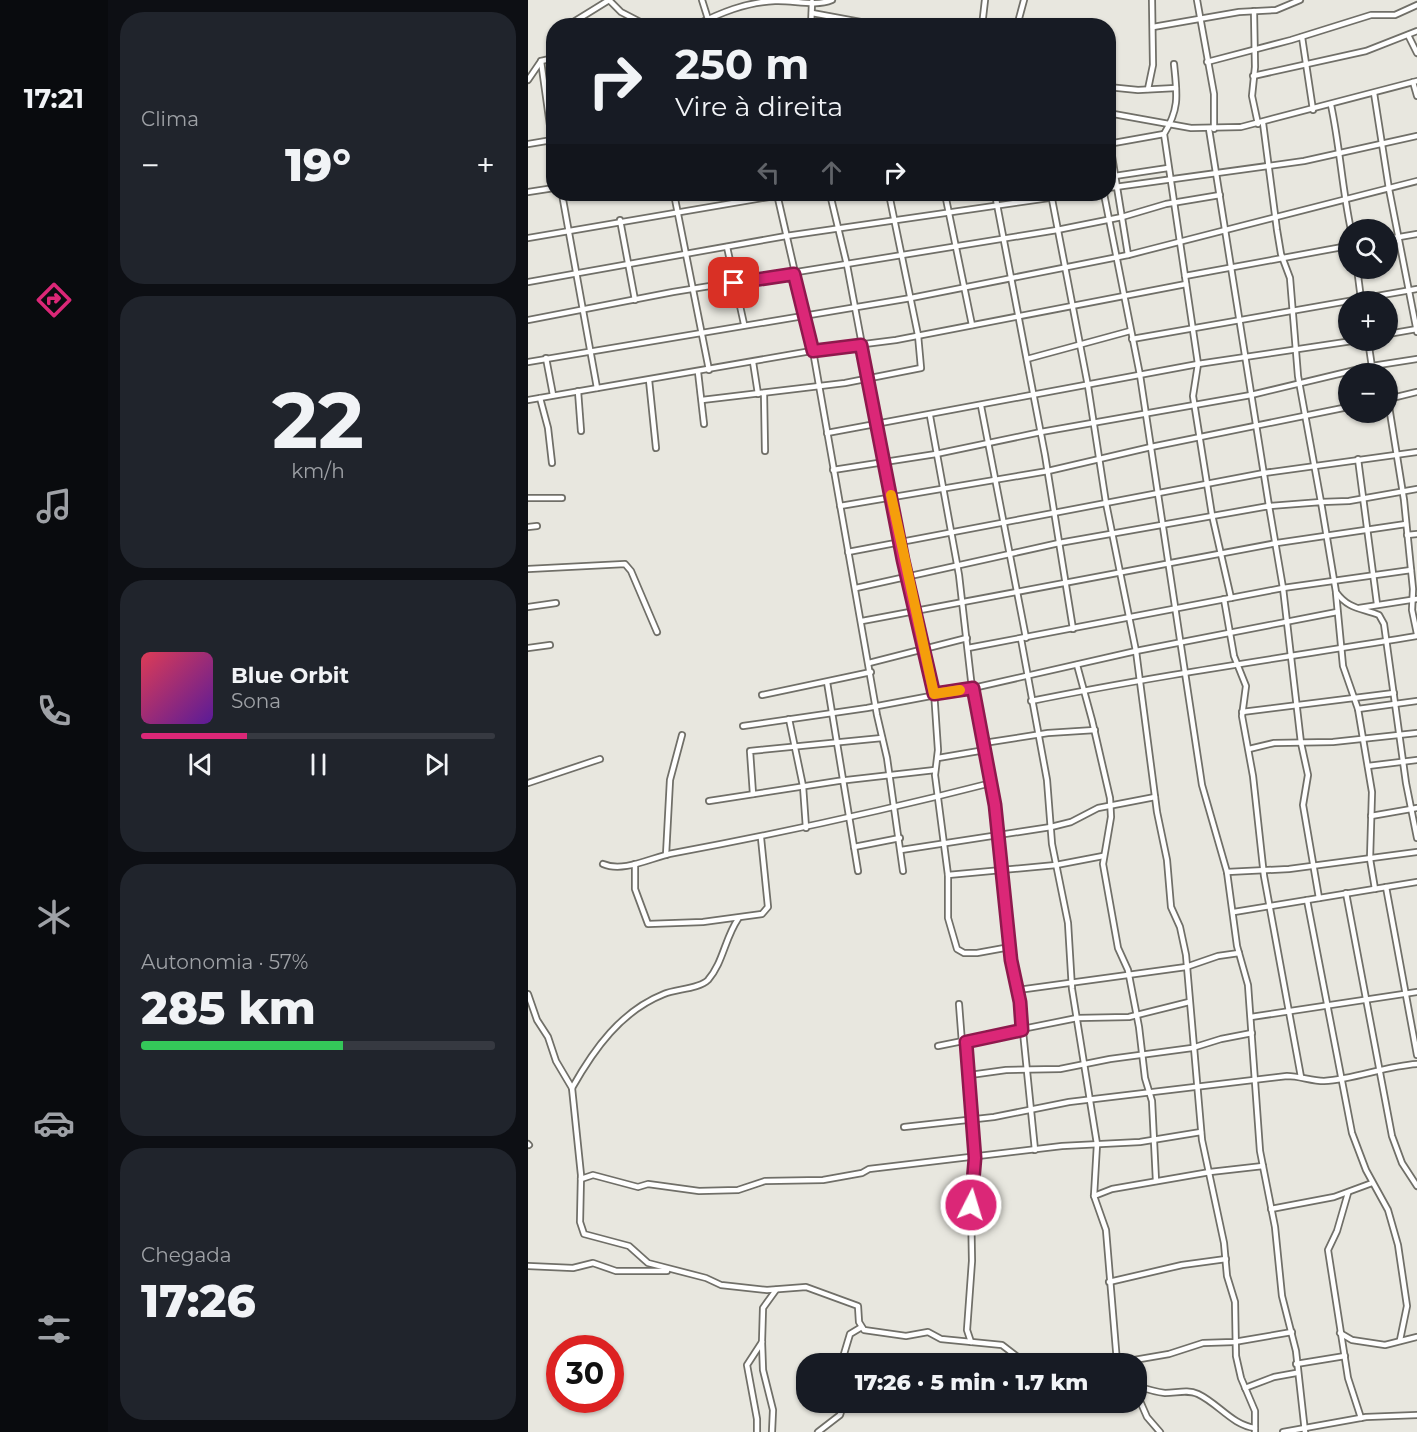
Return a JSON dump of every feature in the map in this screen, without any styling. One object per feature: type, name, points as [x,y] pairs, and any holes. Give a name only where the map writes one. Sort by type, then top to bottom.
[{"type":"street","points":[[580,18],[609,0],[621,12],[633,18]]},
{"type":"street","points":[[702,0],[708,18]]},
{"type":"street","points":[[711,18],[747,4],[832,0]]},
{"type":"street","points":[[983,18],[986,0]]},
{"type":"street","points":[[1019,18],[1024,0]]},
{"type":"street","points":[[1149,89],[1153,65],[1152,0]]},
{"type":"street","points":[[1197,0],[1214,94],[1211,129],[1216,173],[1269,506],[1277,543],[1296,706],[1308,775],[1304,805],[1312,866],[1319,898]]},
{"type":"street","points":[[1153,27],[1254,11],[1276,10],[1300,0]]},
{"type":"street","points":[[812,2],[812,18]]},
{"type":"street","points":[[1207,62],[1302,37],[1371,15],[1395,15],[1417,5]]},
{"type":"street","points":[[1254,11],[1255,49],[1252,96],[1260,123],[1283,260],[1290,278],[1299,385],[1336,592],[1341,649],[1358,709],[1368,766],[1372,792],[1370,859],[1375,889]]},
{"type":"street","points":[[812,13],[839,18]]},
{"type":"street","points":[[1253,76],[1366,51],[1417,31]]},
{"type":"street","points":[[1408,35],[1417,53]]},
{"type":"street","points":[[1302,37],[1313,110]]},
{"type":"street","points":[[528,80],[541,61],[546,60]]},
{"type":"street","points":[[541,61],[546,97]]},
{"type":"street","points":[[1174,64],[1175,115],[1164,134],[1198,364],[1194,405],[1228,599],[1230,633],[1236,664],[1246,686],[1242,712],[1249,749],[1263,870],[1301,1077]]},
{"type":"street","points":[[1116,114],[1211,129],[1260,123],[1415,81],[1417,96]]},
{"type":"street","points":[[1116,87],[1176,88]]},
{"type":"street","points":[[1374,93],[1395,219]]},
{"type":"street","points":[[1331,105],[1341,153],[1344,200],[1348,219]]},
{"type":"street","points":[[1116,143],[1164,134]]},
{"type":"street","points":[[1118,187],[1267,166],[1417,136]]},
{"type":"street","points":[[528,144],[546,141]]},
{"type":"street","points":[[1128,255],[1116,176],[1168,168]]},
{"type":"street","points":[[528,362],[744,324],[911,298],[1115,258],[1417,181]]},
{"type":"street","points":[[528,192],[546,189]]},
{"type":"street","points":[[528,319],[693,289],[1057,230],[1122,217],[1173,202],[1220,195]]},
{"type":"street","points":[[564,201],[597,388]]},
{"type":"street","points":[[675,201],[708,370]]},
{"type":"street","points":[[528,238],[736,201]]},
{"type":"street","points":[[778,201],[813,351],[871,672],[875,706],[890,774],[903,871]]},
{"type":"street","points":[[832,201],[847,265],[907,577],[934,694],[938,758],[935,770],[948,875],[948,918],[957,949],[964,953],[1010,947]]},
{"type":"street","points":[[702,400],[868,379],[921,368],[918,335],[892,201]]},
{"type":"street","points":[[947,201],[972,325]]},
{"type":"street","points":[[996,201],[1035,396],[1073,629]]},
{"type":"street","points":[[528,282],[786,236],[1021,201]]},
{"type":"street","points":[[1052,201],[1088,386],[1106,503],[1136,651],[1155,797],[1167,860],[1171,907],[1183,940],[1201,1132],[1235,1302],[1234,1342],[1238,1369],[1255,1411],[1255,1430],[1243,1426],[1222,1408],[1195,1393],[1188,1391],[1165,1393],[1147,1388]]},
{"type":"street","points":[[1105,201],[1140,375],[1202,785],[1227,872],[1239,953],[1248,985],[1263,1167],[1282,1296],[1292,1332],[1305,1430]]},
{"type":"street","points":[[620,220],[635,300]]},
{"type":"street","points":[[1398,333],[1417,330],[1398,237],[1417,234]]},
{"type":"street","points":[[727,247],[744,324]]},
{"type":"street","points":[[1185,276],[1283,260],[1338,248]]},
{"type":"street","points":[[528,400],[918,335],[1186,284]]},
{"type":"street","points":[[1398,293],[1417,290]]},
{"type":"street","points":[[1132,339],[1338,304]]},
{"type":"street","points":[[1027,359],[1131,332]]},
{"type":"street","points":[[827,434],[1198,364],[1295,352],[1338,344]]},
{"type":"street","points":[[546,358],[553,395]]},
{"type":"street","points":[[1391,363],[1417,359]]},
{"type":"street","points":[[753,362],[758,394]]},
{"type":"street","points":[[698,372],[704,424]]},
{"type":"street","points":[[834,470],[936,454],[1041,432],[1299,385],[1338,375]]},
{"type":"street","points":[[649,380],[656,448]]},
{"type":"street","points":[[578,391],[581,431]]},
{"type":"street","points":[[1398,397],[1417,392]]},
{"type":"street","points":[[764,393],[765,451]]},
{"type":"street","points":[[540,398],[548,428],[552,463]]},
{"type":"street","points":[[981,406],[1016,591],[1026,674],[1047,780],[1056,865],[1068,923],[1072,983],[1097,1144],[1094,1196],[1106,1230],[1116,1353]]},
{"type":"street","points":[[840,506],[1048,471],[1151,447],[1338,409]]},
{"type":"street","points":[[930,416],[963,601],[973,688],[999,834],[1010,947],[1018,990],[1035,1150]]},
{"type":"street","points":[[1031,701],[1290,654],[1341,649],[1417,635],[1403,492],[1391,423]]},
{"type":"street","points":[[848,552],[1264,473],[1417,452]]},
{"type":"street","points":[[1358,459],[1377,604]]},
{"type":"street","points":[[856,588],[1161,523],[1269,506],[1364,499],[1417,489]]},
{"type":"street","points":[[528,498],[562,498]]},
{"type":"street","points":[[862,621],[1220,553],[1406,524]]},
{"type":"street","points":[[528,527],[537,526]]},
{"type":"street","points":[[1407,535],[1417,534]]},
{"type":"street","points":[[1409,560],[1417,559]]},
{"type":"street","points":[[528,569],[624,564],[631,571],[657,632]]},
{"type":"street","points":[[968,648],[1283,588],[1411,570]]},
{"type":"street","points":[[1336,592],[1343,602],[1353,609],[1379,615],[1387,641],[1403,762],[1414,808],[1417,837]]},
{"type":"street","points":[[1353,609],[1415,599]]},
{"type":"street","points":[[528,607],[556,603]]},
{"type":"street","points":[[743,726],[973,688],[1026,674],[1136,651],[1337,612]]},
{"type":"street","points":[[869,663],[967,638]]},
{"type":"street","points":[[528,648],[550,645]]},
{"type":"street","points":[[1077,665],[1095,730],[1111,805],[1103,856],[1118,948],[1129,974],[1147,1093],[1152,1101],[1156,1181]]},
{"type":"street","points":[[762,695],[871,672]]},
{"type":"street","points":[[827,682],[834,712],[858,871]]},
{"type":"street","points":[[1242,712],[1394,693]]},
{"type":"street","points":[[1358,709],[1417,701]]},
{"type":"street","points":[[789,720],[803,786],[807,828]]},
{"type":"street","points":[[984,743],[1095,730]]},
{"type":"street","points":[[1249,749],[1274,743],[1333,742],[1362,737],[1417,733]]},
{"type":"street","points":[[666,855],[670,780],[682,735]]},
{"type":"street","points":[[753,794],[750,751],[882,738]]},
{"type":"street","points":[[938,758],[985,750]]},
{"type":"street","points":[[528,783],[600,759]]},
{"type":"street","points":[[1368,766],[1417,760]]},
{"type":"street","points":[[709,801],[845,780],[935,770]]},
{"type":"street","points":[[603,864],[617,868],[666,855],[761,838],[991,783]]},
{"type":"street","points":[[901,850],[1051,827],[1111,805],[1155,797]]},
{"type":"street","points":[[1371,816],[1414,808]]},
{"type":"street","points":[[635,864],[635,889],[648,924],[738,919],[767,911],[761,838]]},
{"type":"street","points":[[854,847],[900,838]]},
{"type":"street","points":[[1227,872],[1312,866],[1417,852]]},
{"type":"street","points":[[948,875],[1003,868],[1056,865],[1103,856]]},
{"type":"street","points":[[1234,912],[1417,882]]},
{"type":"street","points":[[1386,887],[1417,1055]]},
{"type":"street","points":[[1346,893],[1392,1136],[1402,1164],[1417,1186]]},
{"type":"street","points":[[1307,900],[1352,1133],[1372,1183],[1392,1222],[1402,1266],[1407,1306],[1400,1340]]},
{"type":"street","points":[[572,1088],[617,1023],[645,1002],[666,993],[703,984],[708,980],[719,964],[722,949],[738,919]]},
{"type":"street","points":[[1018,990],[1186,967],[1218,956],[1239,953]]},
{"type":"street","points":[[1251,1017],[1365,998],[1417,992]]},
{"type":"street","points":[[528,994],[537,1020],[548,1037],[559,1067],[572,1088],[581,1179],[580,1222],[584,1234],[629,1246],[648,1263],[670,1271],[706,1278],[731,1287],[776,1290],[806,1287],[855,1303],[859,1310],[860,1328]]},
{"type":"street","points":[[938,1046],[1077,1018],[1137,1016],[1189,1002]]},
{"type":"street","points":[[959,1004],[970,1075],[975,1158],[971,1205],[972,1261],[966,1330],[971,1342]]},
{"type":"street","points":[[970,1075],[1060,1069],[1192,1048],[1232,1036],[1252,1033]]},
{"type":"street","points":[[904,1127],[973,1119],[1090,1099],[1287,1076],[1301,1077],[1311,1081],[1341,1079],[1417,1064]]},
{"type":"street","points":[[581,1179],[593,1175],[638,1187],[648,1184],[699,1191],[738,1190],[765,1181],[823,1180],[862,1173],[869,1169],[1035,1150],[1155,1140],[1201,1132]]},
{"type":"street","points":[[1094,1196],[1112,1189],[1156,1181],[1210,1172],[1263,1167]]},
{"type":"street","points":[[1271,1209],[1348,1193],[1372,1183]]},
{"type":"street","points":[[1348,1193],[1337,1231],[1328,1250],[1348,1378],[1361,1418]]},
{"type":"street","points":[[1109,1282],[1182,1265],[1226,1259]]},
{"type":"street","points":[[528,1266],[573,1268],[593,1263],[616,1271],[670,1271]]},
{"type":"street","points":[[772,1432],[773,1410],[764,1370],[762,1342],[764,1308],[776,1290]]},
{"type":"street","points":[[844,1353],[850,1334],[860,1328],[906,1336],[928,1332],[941,1339],[1002,1346],[1011,1353]]},
{"type":"street","points":[[1147,1357],[1169,1354],[1203,1343],[1234,1342],[1292,1332]]},
{"type":"street","points":[[1340,1333],[1352,1341],[1376,1345],[1417,1337]]},
{"type":"street","points":[[757,1432],[757,1419],[747,1365],[762,1342]]},
{"type":"street","points":[[1296,1364],[1345,1356]]},
{"type":"street","points":[[1245,1388],[1274,1377],[1296,1373]]},
{"type":"street","points":[[818,1432],[841,1413]]},
{"type":"street","points":[[1145,1413],[1160,1432]]},
{"type":"street","points":[[1283,1432],[1305,1430],[1361,1418],[1417,1416]]},
{"type":"slow traffic","points":[[891,495],[898,536],[934,694],[960,690]]},
{"type":"route","points":[[734,283],[794,274],[813,351],[861,345],[903,560],[934,694],[973,688],[995,805],[1011,960],[1020,1002],[1022,1030],[966,1042],[975,1158],[971,1205]]}]
